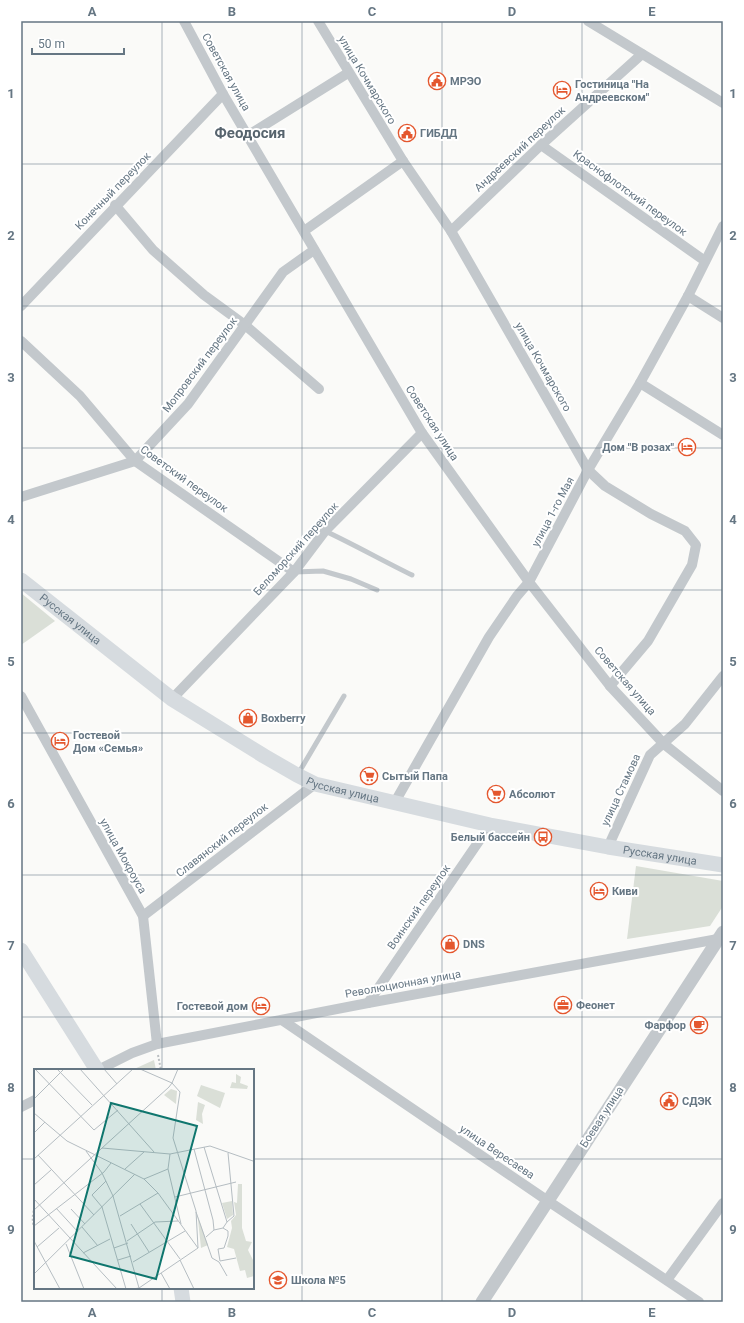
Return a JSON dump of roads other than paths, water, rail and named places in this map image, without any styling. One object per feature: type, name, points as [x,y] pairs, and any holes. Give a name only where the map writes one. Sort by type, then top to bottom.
[{"type":"main road","name":"Русская улица","points":[[21,580],[172,699],[264,756],[315,784],[490,825],[608,847],[723,865]]},
{"type":"main road","points":[[21,950],[96,1069]]},
{"type":"main road","points":[[181,1289],[182,1302]]},
{"type":"street","name":"Советская улица","points":[[184,21],[247,136],[422,434],[529,582],[610,686],[664,744],[723,792]]},
{"type":"street","name":"улица Кочмарского","points":[[318,21],[348,73],[403,161],[451,231],[588,470],[605,486],[651,514],[685,531],[696,545],[692,565],[648,641],[610,686]]},
{"type":"street","points":[[588,21],[723,103]]},
{"type":"street","name":"Андреевский переулок","points":[[451,231],[541,145],[642,54]]},
{"type":"street","points":[[247,136],[348,73]]},
{"type":"street","name":"Конечный переулок","points":[[21,306],[223,94]]},
{"type":"street","name":"Краснофлотский переулок","points":[[541,145],[705,262]]},
{"type":"street","points":[[304,231],[403,161]]},
{"type":"street","points":[[116,205],[154,250],[204,295],[245,325],[319,389]]},
{"type":"street","name":"улица 1-го Мая","points":[[394,802],[489,637],[517,596],[529,582],[588,470],[640,383],[688,296],[723,226]]},
{"type":"street","name":"Мопровский переулок","points":[[21,497],[135,460],[188,404],[283,272],[314,250]]},
{"type":"street","points":[[688,296],[723,318]]},
{"type":"street","name":"Советский переулок","points":[[21,341],[80,396],[135,460],[294,572]]},
{"type":"street","points":[[640,383],[723,435]]},
{"type":"street","name":"Беломорский переулок","points":[[172,699],[294,572],[325,531],[422,434]]},
{"type":"street","name":"улица Стамова","points":[[608,847],[650,755],[685,724],[723,676]]},
{"type":"street","name":"улица Мокроуса","points":[[22,700],[143,916],[157,1044]]},
{"type":"street","name":"Славянский переулок","points":[[143,916],[315,784]]},
{"type":"street","name":"Воинский переулок","points":[[368,1003],[490,825]]},
{"type":"street","name":"Революционная улица","points":[[99,1069],[132,1053],[157,1044],[720,936]]},
{"type":"street","name":"Боевая улица","points":[[482,1302],[720,936]]},
{"type":"street","name":"улица Вересаева","points":[[282,1020],[699,1302]]},
{"type":"street","points":[[21,1107],[34,1100]]},
{"type":"street","points":[[667,1280],[723,1203]]},
{"type":"lane","points":[[325,531],[354,544],[381,560],[412,575]]},
{"type":"lane","points":[[294,572],[324,571],[351,579],[377,590]]},
{"type":"lane","points":[[297,775],[344,696]]},
{"type":"place","name":"МРЭО","points":[[437,81]]},
{"type":"place","name":"Гостиница \"На Андреевском\"","points":[[562,90]]},
{"type":"place","name":"ГИБДД","points":[[407,133]]},
{"type":"place","name":"Дом \"В розах\"","points":[[687,447]]},
{"type":"place","name":"Boxberry","points":[[248,718]]},
{"type":"place","name":"Гостевой Дом «Семья»","points":[[60,741]]},
{"type":"place","name":"Сытый Папа","points":[[369,776]]},
{"type":"place","name":"Абсолют","points":[[496,794]]},
{"type":"place","name":"Белый бассейн","points":[[543,837]]},
{"type":"place","name":"Киви","points":[[599,891]]},
{"type":"place","name":"DNS","points":[[450,944]]},
{"type":"place","name":"Феонет","points":[[563,1005]]},
{"type":"place","name":"Гостевой дом","points":[[261,1006]]},
{"type":"place","name":"Фарфор","points":[[699,1025]]},
{"type":"place","name":"СДЭК","points":[[669,1101]]},
{"type":"place","name":"Школа №5","points":[[278,1280]]},
{"type":"district","name":"Феодосия","points":[[250,133]]}]
